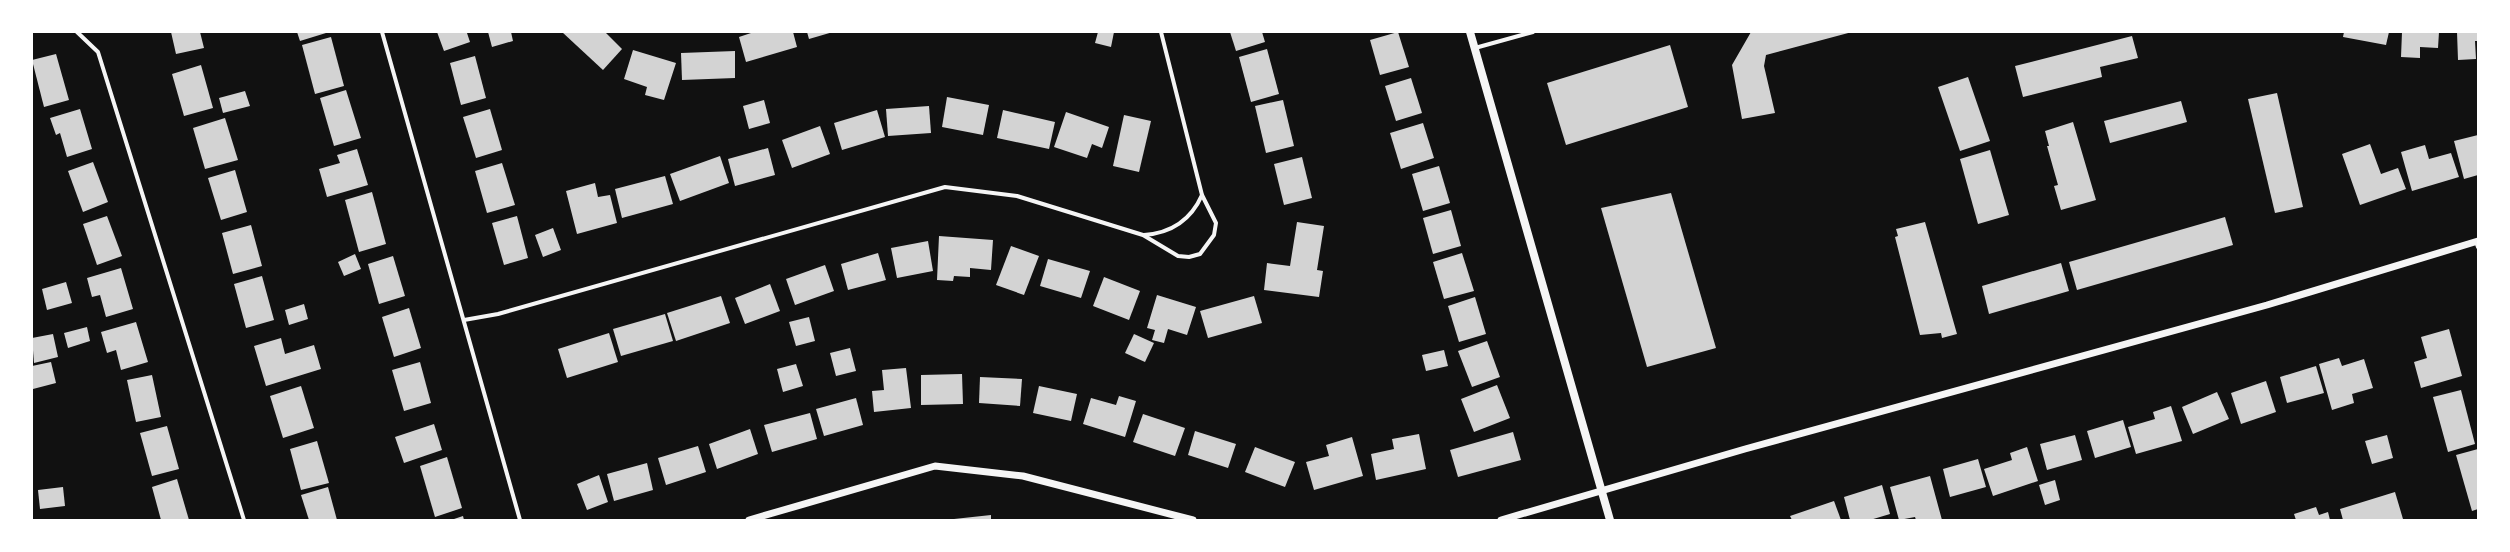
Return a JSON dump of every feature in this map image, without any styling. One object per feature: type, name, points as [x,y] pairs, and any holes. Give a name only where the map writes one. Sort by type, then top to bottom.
[{"type":"main road","points":[[1470,32],[1610,520]]},
{"type":"street","points":[[77,32],[98,52],[244,520]]},
{"type":"street","points":[[382,32],[520,520]]},
{"type":"street","points":[[464,320],[498,314],[945,187],[1017,196],[1144,235],[1178,256],[1189,257],[1200,254],[1214,235],[1216,223],[1202,195],[1162,32]]},
{"type":"street","points":[[1475,48],[1533,32]]},
{"type":"street","points":[[1144,235],[1168,230],[1182,222],[1192,214],[1202,195]]},
{"type":"street","points":[[1501,520],[1602,490],[2268,305],[2478,243]]},
{"type":"street","points":[[750,520],[934,466],[1023,476],[1193,520]]},
{"type":"building","points":[[171,32],[200,32],[204,48],[176,54]]},
{"type":"building","points":[[297,32],[326,32],[326,33],[300,41]]},
{"type":"building","points":[[437,32],[470,32],[467,33],[470,42],[444,51]]},
{"type":"building","points":[[488,32],[511,32],[513,41],[492,47]]},
{"type":"building","points":[[562,32],[605,32],[622,49],[603,70]]},
{"type":"building","points":[[754,32],[793,32],[797,47],[746,62],[739,37]]},
{"type":"building","points":[[807,32],[833,32],[809,39]]},
{"type":"building","points":[[1098,32],[1114,32],[1111,47],[1095,43]]},
{"type":"building","points":[[1230,32],[1262,32],[1265,42],[1236,51]]},
{"type":"building","points":[[1398,32],[1409,67],[1380,75],[1370,40]]},
{"type":"building","points":[[1751,32],[1852,32],[1766,55],[1764,66],[1775,113],[1742,119],[1732,65]]},
{"type":"building","points":[[2344,32],[2389,32],[2386,45],[2343,37]]},
{"type":"building","points":[[2402,32],[2439,32],[2438,48],[2420,47],[2420,58],[2401,57]]},
{"type":"building","points":[[2457,32],[2478,32],[2478,41],[2475,41],[2476,59],[2458,60]]},
{"type":"building","points":[[2132,36],[2138,58],[2100,67],[2102,77],[2023,97],[2015,66]]},
{"type":"building","points":[[331,37],[344,86],[315,94],[302,45]]},
{"type":"building","points":[[1670,45],[1688,107],[1566,145],[1547,83]]},
{"type":"building","points":[[1267,49],[1279,94],[1251,102],[1239,57]]},
{"type":"building","points":[[633,50],[676,63],[664,100],[645,95],[647,87],[624,79]]},
{"type":"building","points":[[735,51],[735,78],[682,80],[681,53]]},
{"type":"building","points":[[56,54],[69,100],[44,107],[32,60]]},
{"type":"building","points":[[475,56],[486,98],[461,105],[450,63]]},
{"type":"building","points":[[201,65],[213,108],[184,116],[172,74]]},
{"type":"building","points":[[1968,77],[1990,141],[1960,151],[1938,87]]},
{"type":"building","points":[[1411,78],[1422,113],[1396,121],[1385,86]]},
{"type":"building","points":[[346,90],[361,138],[334,146],[320,98]]},
{"type":"building","points":[[245,91],[250,106],[223,113],[219,98]]},
{"type":"building","points":[[2277,93],[2303,207],[2275,213],[2248,99]]},
{"type":"building","points":[[947,97],[989,105],[983,135],[942,127]]},
{"type":"building","points":[[764,100],[770,123],[749,129],[743,106]]},
{"type":"building","points":[[1283,100],[1294,146],[1266,153],[1255,106]]},
{"type":"building","points":[[2181,101],[2187,122],[2110,143],[2104,121]]},
{"type":"building","points":[[929,106],[931,133],[888,136],[886,109]]},
{"type":"building","points":[[80,109],[92,149],[67,157],[60,133],[56,135],[50,118]]},
{"type":"building","points":[[490,109],[502,150],[476,158],[463,117]]},
{"type":"building","points":[[877,110],[885,137],[842,150],[834,123]]},
{"type":"building","points":[[1003,110],[1055,122],[1049,149],[997,138]]},
{"type":"building","points":[[1066,112],[1109,127],[1102,148],[1092,144],[1087,158],[1054,147]]},
{"type":"building","points":[[1124,115],[1151,121],[1139,172],[1113,166]]},
{"type":"building","points":[[225,118],[238,160],[205,169],[193,128]]},
{"type":"building","points":[[2073,122],[2096,200],[2061,210],[2054,186],[2058,185],[2047,146],[2049,146],[2045,131]]},
{"type":"building","points":[[1423,123],[1434,158],[1401,169],[1390,133]]},
{"type":"building","points":[[820,126],[830,154],[792,168],[782,140]]},
{"type":"building","points":[[2478,135],[2478,175],[2464,179],[2454,141]]},
{"type":"building","points":[[2370,144],[2381,174],[2398,168],[2406,189],[2360,205],[2342,154]]},
{"type":"building","points":[[2425,145],[2429,159],[2451,153],[2459,177],[2412,191],[2401,152]]},
{"type":"building","points":[[768,148],[775,175],[735,186],[728,159]]},
{"type":"building","points":[[357,149],[368,185],[327,197],[319,169],[340,163],[337,155]]},
{"type":"building","points":[[1990,150],[2009,215],[1978,224],[1960,159]]},
{"type":"building","points":[[720,156],[729,183],[680,201],[670,174]]},
{"type":"building","points":[[1302,157],[1312,198],[1284,205],[1274,164]]},
{"type":"building","points":[[93,162],[108,202],[83,212],[68,171]]},
{"type":"building","points":[[502,163],[515,205],[487,213],[475,171]]},
{"type":"building","points":[[1439,166],[1450,203],[1423,211],[1412,174]]},
{"type":"building","points":[[235,170],[247,212],[221,220],[208,178]]},
{"type":"building","points":[[665,176],[673,204],[622,218],[615,189]]},
{"type":"building","points":[[595,183],[598,197],[610,195],[617,223],[577,234],[566,191]]},
{"type":"building","points":[[372,192],[386,244],[359,252],[345,200]]},
{"type":"building","points":[[1671,193],[1716,348],[1647,367],[1601,208]]},
{"type":"building","points":[[1451,210],[1461,246],[1433,254],[1423,218]]},
{"type":"building","points":[[107,216],[122,256],[97,265],[83,224]]},
{"type":"building","points":[[517,216],[528,258],[504,265],[492,223]]},
{"type":"building","points":[[2225,217],[2233,245],[2077,290],[2069,262]]},
{"type":"building","points":[[1297,222],[1324,226],[1317,270],[1323,271],[1319,297],[1264,290],[1267,263],[1290,266]]},
{"type":"building","points":[[1925,222],[1957,334],[1942,338],[1941,333],[1920,335],[1895,237],[1898,236],[1896,229]]},
{"type":"building","points":[[251,225],[262,266],[233,274],[222,233]]},
{"type":"building","points":[[553,228],[561,250],[543,257],[535,235]]},
{"type":"building","points":[[939,236],[993,240],[991,270],[970,268],[970,277],[954,276],[953,281],[937,280]]},
{"type":"building","points":[[928,241],[933,271],[897,278],[891,248]]},
{"type":"building","points":[[1011,246],[1039,256],[1024,295],[996,285]]},
{"type":"building","points":[[878,253],[886,280],[848,290],[841,264]]},
{"type":"building","points":[[1462,253],[1474,291],[1444,299],[1433,262]]},
{"type":"building","points":[[355,254],[361,269],[344,276],[338,262]]},
{"type":"building","points":[[393,256],[405,296],[379,304],[368,264]]},
{"type":"building","points":[[1048,259],[1090,271],[1081,298],[1040,286]]},
{"type":"building","points":[[2061,263],[2069,291],[1989,314],[1982,286]]},
{"type":"building","points":[[825,265],[834,291],[795,305],[786,279]]},
{"type":"building","points":[[121,268],[133,309],[106,317],[100,295],[92,297],[87,278]]},
{"type":"building","points":[[262,276],[274,320],[246,328],[234,284]]},
{"type":"building","points":[[1104,277],[1140,291],[1129,320],[1093,306]]},
{"type":"building","points":[[66,282],[72,303],[47,310],[42,289]]},
{"type":"building","points":[[770,284],[780,311],[745,324],[735,298]]},
{"type":"building","points":[[1157,295],[1196,307],[1187,335],[1168,329],[1164,343],[1152,340],[1155,330],[1147,328]]},
{"type":"building","points":[[721,296],[730,323],[676,341],[667,313]]},
{"type":"building","points":[[1254,296],[1262,323],[1208,338],[1200,311]]},
{"type":"building","points":[[1475,297],[1486,334],[1459,342],[1448,306]]},
{"type":"building","points":[[304,304],[308,319],[289,325],[285,310]]},
{"type":"building","points":[[409,308],[421,348],[394,357],[382,317]]},
{"type":"building","points":[[665,314],[673,341],[621,356],[613,329]]},
{"type":"building","points":[[809,317],[815,341],[796,346],[789,322]]},
{"type":"building","points":[[136,322],[148,362],[121,370],[116,350],[107,353],[101,332]]},
{"type":"building","points":[[87,327],[90,341],[68,348],[64,333]]},
{"type":"building","points":[[2449,329],[2462,376],[2421,388],[2414,362],[2427,358],[2421,337]]},
{"type":"building","points":[[609,333],[618,362],[567,378],[558,349]]},
{"type":"building","points":[[53,334],[58,357],[34,363],[32,338]]},
{"type":"building","points":[[1134,334],[1154,343],[1145,362],[1125,353]]},
{"type":"building","points":[[281,338],[285,354],[314,345],[321,369],[266,386],[254,346]]},
{"type":"building","points":[[1487,341],[1500,377],[1472,387],[1458,351]]},
{"type":"building","points":[[850,348],[856,371],[836,376],[830,353]]},
{"type":"building","points":[[1444,350],[1448,366],[1426,371],[1422,355]]},
{"type":"building","points":[[2339,358],[2342,366],[2364,359],[2373,388],[2352,394],[2354,403],[2332,410],[2319,364]]},
{"type":"building","points":[[51,362],[56,383],[33,389],[32,366]]},
{"type":"building","points":[[420,362],[431,403],[404,411],[392,370]]},
{"type":"building","points":[[796,364],[803,386],[783,392],[777,369]]},
{"type":"building","points":[[2316,366],[2324,393],[2287,403],[2280,377]]},
{"type":"building","points":[[906,368],[911,408],[874,412],[872,391],[884,390],[882,370]]},
{"type":"building","points":[[962,374],[963,404],[921,405],[921,375]]},
{"type":"building","points":[[152,375],[161,417],[136,422],[127,380]]},
{"type":"building","points":[[980,377],[1022,379],[1020,406],[979,403]]},
{"type":"building","points":[[2266,381],[2276,412],[2241,424],[2231,393]]},
{"type":"building","points":[[1497,385],[1510,418],[1474,432],[1461,399]]},
{"type":"building","points":[[301,386],[314,428],[283,438],[270,396]]},
{"type":"building","points":[[1039,386],[1077,394],[1071,421],[1033,413]]},
{"type":"building","points":[[2461,390],[2475,444],[2448,452],[2433,397]]},
{"type":"building","points":[[2217,392],[2229,419],[2193,434],[2182,407]]},
{"type":"building","points":[[1119,396],[1136,401],[1125,437],[1083,424],[1091,398],[1116,405]]},
{"type":"building","points":[[856,398],[863,425],[824,436],[816,409]]},
{"type":"building","points":[[2171,406],[2182,441],[2136,454],[2128,427],[2155,419],[2153,412]]},
{"type":"building","points":[[810,413],[817,439],[772,452],[764,425]]},
{"type":"building","points":[[1143,414],[1185,428],[1175,456],[1133,442]]},
{"type":"building","points":[[2123,420],[2131,447],[2095,458],[2087,431]]},
{"type":"building","points":[[434,424],[442,450],[404,463],[395,437]]},
{"type":"building","points":[[167,426],[179,469],[152,476],[140,433]]},
{"type":"building","points":[[750,429],[758,454],[717,469],[709,444]]},
{"type":"building","points":[[1195,431],[1236,444],[1228,468],[1188,455]]},
{"type":"building","points":[[1513,432],[1521,460],[1458,477],[1450,450]]},
{"type":"building","points":[[1419,434],[1426,469],[1376,480],[1371,454],[1394,449],[1392,439]]},
{"type":"building","points":[[2075,435],[2082,460],[2047,470],[2040,444]]},
{"type":"building","points":[[2387,435],[2393,458],[2372,464],[2365,441]]},
{"type":"building","points":[[1352,437],[1363,476],[1314,490],[1306,462],[1329,456],[1326,445]]},
{"type":"building","points":[[317,441],[329,483],[301,490],[290,449]]},
{"type":"building","points":[[698,446],[706,472],[666,485],[658,458]]},
{"type":"building","points":[[1255,447],[1295,462],[1285,487],[1245,472]]},
{"type":"building","points":[[2027,447],[2038,481],[1993,496],[1984,469],[2012,460],[2010,453]]},
{"type":"building","points":[[2478,449],[2478,509],[2472,511],[2456,455]]},
{"type":"building","points":[[447,457],[462,508],[435,517],[420,466]]},
{"type":"building","points":[[1978,459],[1986,487],[1950,497],[1943,469]]},
{"type":"building","points":[[647,463],[653,490],[614,501],[607,474]]},
{"type":"building","points":[[599,475],[608,502],[587,510],[577,484]]},
{"type":"building","points":[[1930,476],[1942,520],[1916,520],[1915,517],[1899,520],[1890,487]]},
{"type":"building","points":[[177,479],[189,520],[161,520],[152,487]]},
{"type":"building","points":[[2055,480],[2060,500],[2045,505],[2039,485]]},
{"type":"building","points":[[1882,485],[1890,514],[1870,520],[1850,520],[1844,497]]},
{"type":"building","points":[[63,487],[65,506],[40,509],[38,490]]},
{"type":"building","points":[[328,487],[337,520],[309,520],[301,495]]},
{"type":"building","points":[[2395,492],[2403,519],[2343,520],[2340,509]]},
{"type":"building","points":[[1834,501],[1841,520],[1792,520],[1790,516]]},
{"type":"building","points":[[2316,507],[2319,515],[2328,512],[2330,520],[2296,520],[2294,514]]},
{"type":"building","points":[[991,515],[991,520],[954,520],[954,519]]},
{"type":"building","points":[[463,516],[464,520],[451,520]]}]
